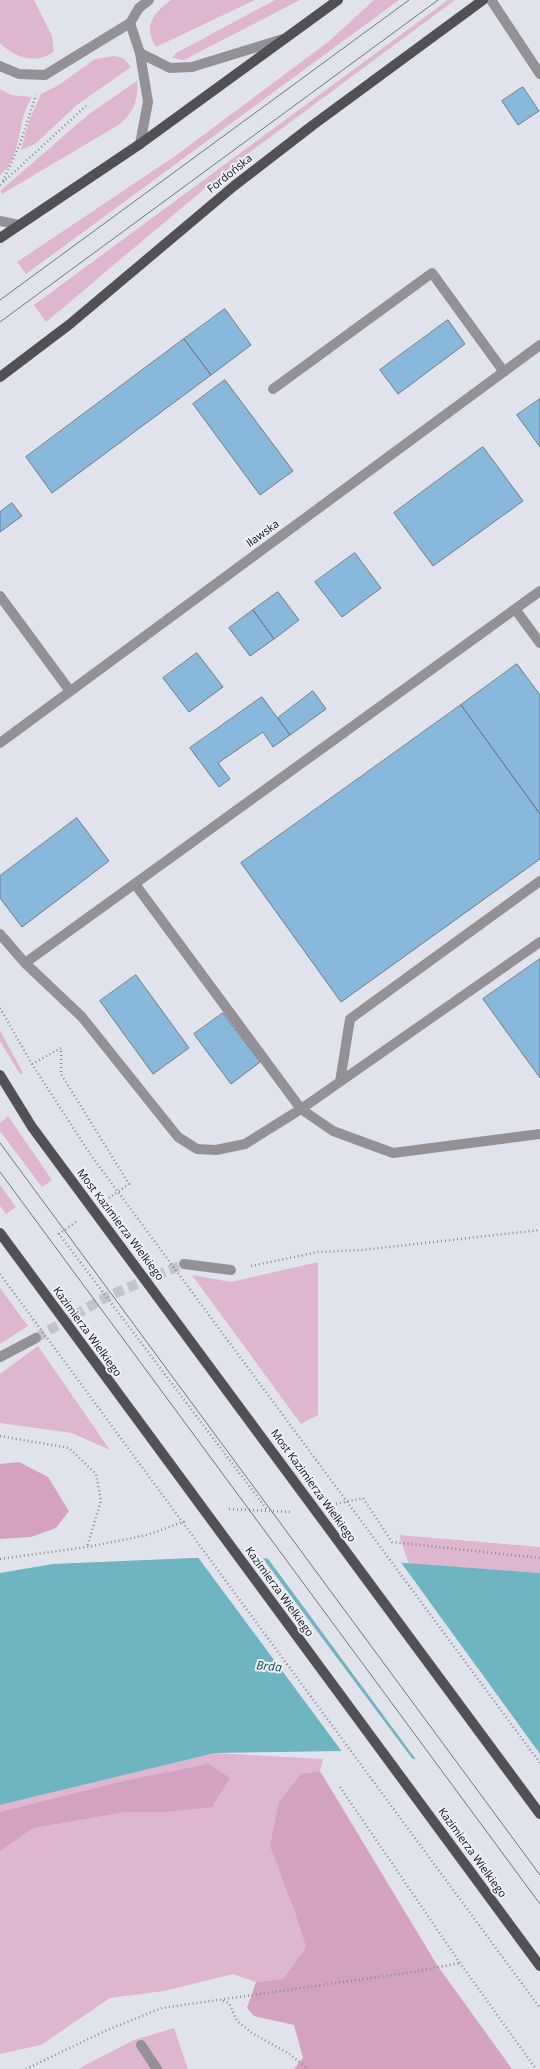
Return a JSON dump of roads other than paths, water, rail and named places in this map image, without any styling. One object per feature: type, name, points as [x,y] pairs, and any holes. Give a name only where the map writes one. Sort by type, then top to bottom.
[{"type":"main road","points":[[0,238],[140,144],[338,0]]},
{"type":"main road","name":"Fordońska","points":[[0,377],[70,324],[240,181],[313,125],[483,0]]},
{"type":"main road","name":"Most Kazimierza Wielkiego","points":[[0,1075],[32,1127],[540,1814]]},
{"type":"main road","name":"Kazimierza Wielkiego","points":[[0,1233],[540,1966]]},
{"type":"street","points":[[0,66],[19,74],[45,75],[130,23],[138,8],[149,0]]},
{"type":"street","points":[[491,0],[540,74]]},
{"type":"street","points":[[130,23],[140,53],[148,102],[140,144]]},
{"type":"street","points":[[140,53],[170,68],[192,67],[283,39]]},
{"type":"street","points":[[0,221],[19,225]]},
{"type":"street","points":[[273,388],[432,273],[504,372]]},
{"type":"street","name":"Iławska","points":[[0,743],[540,345]]},
{"type":"street","points":[[25,963],[540,591]]},
{"type":"street","points":[[0,596],[70,691]]},
{"type":"street","points":[[515,609],[540,643]]},
{"type":"street","points":[[340,1082],[350,1019],[540,881]]},
{"type":"street","points":[[135,884],[301,1108],[332,1131],[393,1153],[540,1134]]},
{"type":"street","points":[[0,934],[25,963],[82,1017],[178,1137],[197,1149],[216,1150],[245,1144],[340,1082],[540,942]]},
{"type":"street","points":[[184,1264],[230,1270]]},
{"type":"street","points":[[0,1357],[36,1338]]},
{"type":"street","points":[[141,2045],[157,2069]]},
{"type":"water","name":"Brda","points":[[193,1558],[351,1559],[540,1573],[540,1773],[341,1751],[215,1753],[0,1805],[0,1573],[53,1564]]},
{"type":"tunnel","points":[[36,1338],[106,1297],[184,1264]]},
{"type":"tram line","points":[[0,300],[409,0]]},
{"type":"tram line","points":[[0,322],[438,0]]},
{"type":"tram line","points":[[0,1143],[540,1875]]},
{"type":"tram line","points":[[0,1172],[540,1904]]}]
